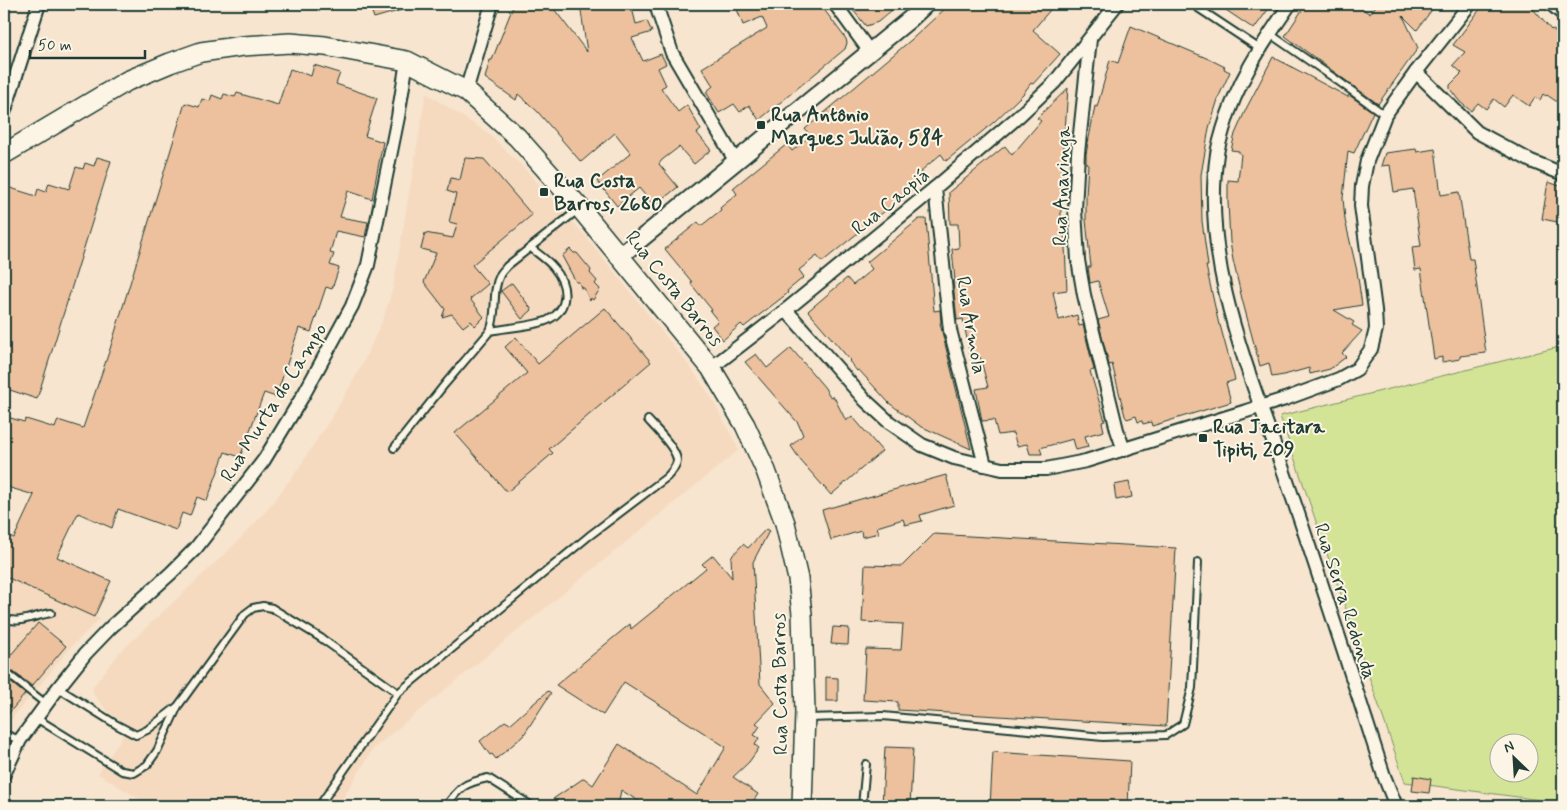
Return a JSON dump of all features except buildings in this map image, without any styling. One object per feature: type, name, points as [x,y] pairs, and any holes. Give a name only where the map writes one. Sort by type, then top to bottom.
[{"type":"main road","name":"Rua Costa Barros","points":[[4,154],[128,81],[201,52],[243,46],[290,43],[325,46],[407,61],[466,90],[517,137],[620,256],[712,368],[745,425],[766,471],[786,523],[798,578],[802,614],[804,718],[802,806]]},
{"type":"street","points":[[4,113],[40,4]]},
{"type":"street","points":[[466,90],[492,4]]},
{"type":"street","points":[[657,4],[672,53],[736,162]]},
{"type":"street","points":[[835,4],[870,52]]},
{"type":"street","points":[[620,256],[910,20],[926,4]]},
{"type":"street","name":"Rua Caopiá","points":[[712,368],[786,310],[1020,116],[1054,83],[1117,4]]},
{"type":"street","name":"Rua Serra Redonda","points":[[1290,4],[1260,48],[1240,83],[1227,116],[1217,152],[1213,194],[1216,240],[1224,287],[1260,407],[1326,596],[1384,776],[1396,806]]},
{"type":"street","points":[[786,310],[865,400],[889,422],[922,445],[954,458],[1002,469],[1046,469],[1086,461],[1260,407],[1339,379],[1357,369],[1370,349],[1376,329],[1375,310],[1362,225],[1362,186],[1367,161],[1385,115],[1416,72],[1470,4]]},
{"type":"street","points":[[1551,4],[1563,14]]},
{"type":"street","name":"Rua Anavinga","points":[[1090,38],[1078,153],[1075,210],[1078,260],[1084,295],[1117,430],[1124,450]]},
{"type":"street","name":"Rua Murta do Campo","points":[[5,768],[20,740],[86,653],[111,627],[196,548],[264,460],[304,394],[352,306],[368,265],[398,117],[407,61]]},
{"type":"street","points":[[1416,72],[1478,132],[1531,161],[1563,174]]},
{"type":"street","name":"Rua Armola","points":[[935,188],[950,330],[984,465]]},
{"type":"lane","points":[[1192,4],[1260,48]]},
{"type":"lane","points":[[1270,34],[1385,115]]},
{"type":"lane","points":[[394,448],[490,330],[494,322],[496,286],[499,276],[507,266],[580,208]]},
{"type":"lane","points":[[490,330],[547,321],[559,312],[565,301],[564,285],[554,268],[531,248]]},
{"type":"lane","points":[[319,806],[398,693],[589,536],[674,469],[676,460],[673,449],[648,420]]},
{"type":"lane","points":[[804,718],[882,716],[1103,736],[1166,735],[1183,724],[1192,688],[1198,562]]},
{"type":"lane","points":[[36,718],[122,771],[134,773],[147,765],[157,751],[178,706],[245,614],[253,608],[262,606],[272,608],[321,638],[398,693]]},
{"type":"lane","points":[[4,618],[22,620],[51,613]]},
{"type":"lane","points":[[4,671],[46,704]]},
{"type":"lane","points":[[58,688],[136,735],[147,730],[178,706]]},
{"type":"lane","points":[[4,734],[20,740]]},
{"type":"lane","points":[[862,806],[866,764]]},
{"type":"lane","points":[[446,806],[456,792],[471,782],[488,778],[532,806]]},
{"type":"shaded area","points":[[426,93],[488,133],[527,171],[588,239],[688,364],[710,395],[739,450],[374,748],[338,806],[151,806],[98,774],[129,726],[109,713],[93,694],[93,686],[120,652],[233,546],[267,510],[295,473],[335,412],[362,365],[383,319],[393,287]]},
{"type":"shaded area","points":[[4,575],[100,619],[72,646],[9,722],[4,732]]},
{"type":"green space","points":[[1563,346],[1563,803],[1405,782],[1280,416]]},
{"type":"place","name":"Rua Antônio Marques Julião, 584","points":[[761,125]]},
{"type":"place","name":"Rua Costa Barros, 2680","points":[[544,192]]},
{"type":"place","name":"Rua Jacitara Tipiti, 209","points":[[1203,438]]}]
